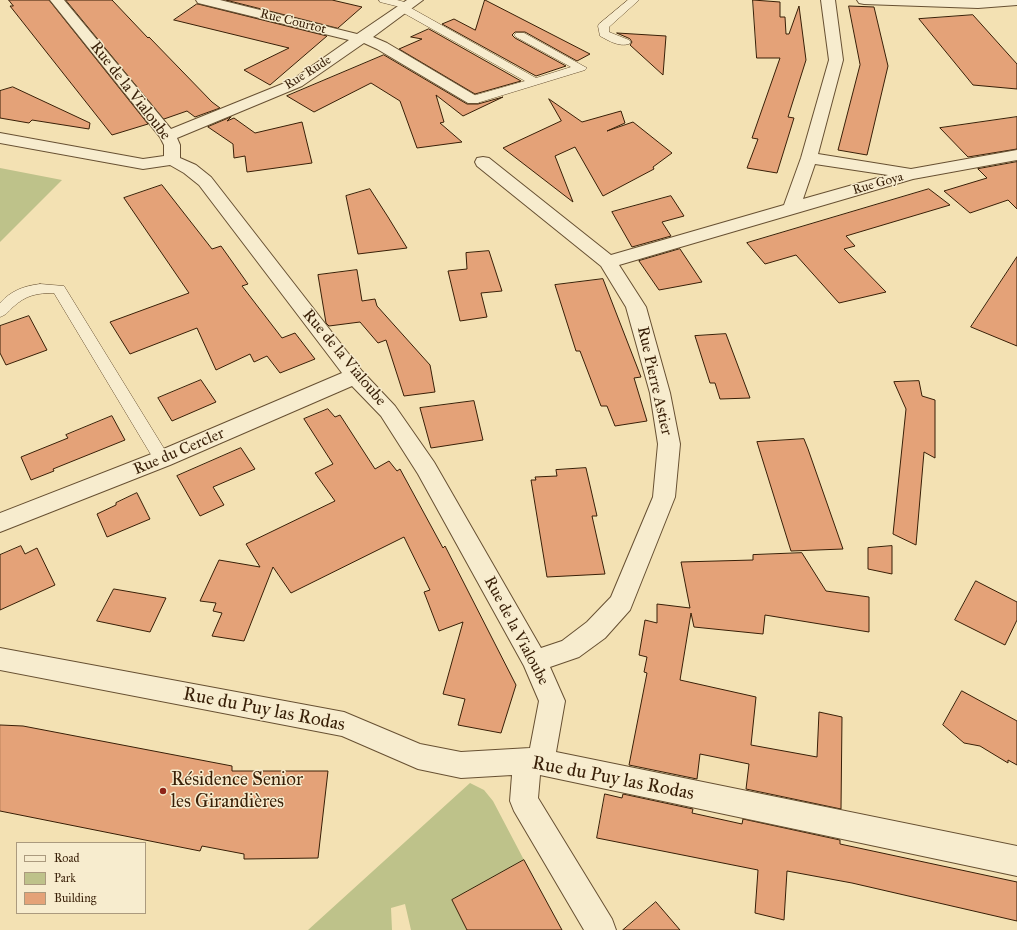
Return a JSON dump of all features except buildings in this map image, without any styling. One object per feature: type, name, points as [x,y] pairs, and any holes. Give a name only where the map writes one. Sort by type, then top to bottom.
[{"type":"street","name":"Rue de la Vialoube","points":[[57,0],[168,136],[172,145],[172,160],[190,169],[205,181],[355,376],[388,410],[426,468],[535,661],[552,702],[535,761],[524,782],[524,801],[601,930]]},
{"type":"street","name":"Rue Courtot","points":[[203,0],[361,38],[382,46],[473,100]]},
{"type":"street","points":[[791,208],[809,158],[836,60],[828,0]]},
{"type":"street","points":[[864,0],[978,4],[1017,1]]},
{"type":"street","name":"Rue Rude","points":[[168,136],[297,83],[409,5]]},
{"type":"street","points":[[0,138],[143,164],[172,160]]},
{"type":"street","points":[[911,174],[1017,156]]},
{"type":"street","name":"Rue Goya","points":[[809,158],[911,174]]},
{"type":"street","name":"Rue Pierre Astier","points":[[483,162],[608,262],[636,307],[660,393],[669,444],[664,496],[620,603],[596,630],[570,650],[535,661]]},
{"type":"street","name":"Rue Goya","points":[[608,262],[911,174]]},
{"type":"street","name":"Rue du Cercler","points":[[0,523],[162,459],[355,376]]},
{"type":"street","name":"Rue du Puy las Rodas","points":[[0,659],[344,724],[418,756],[461,765],[535,761],[1017,861]]},
{"type":"lane","points":[[384,0],[409,5],[534,81]]},
{"type":"lane","points":[[625,42],[616,40],[604,34],[603,26],[634,0]]},
{"type":"lane","points":[[473,100],[581,68],[520,36]]},
{"type":"lane","points":[[0,312],[14,296],[35,287],[60,289],[162,459]]},
{"type":"green space","points":[[0,168],[62,180],[0,242]]},
{"type":"green space","points":[[470,783],[484,790],[493,801],[524,860],[452,900],[467,930],[411,930],[405,904],[391,908],[392,930],[308,930]]},
{"type":"place","name":"Résidence Senior les Girandières","points":[[163,791]]}]
